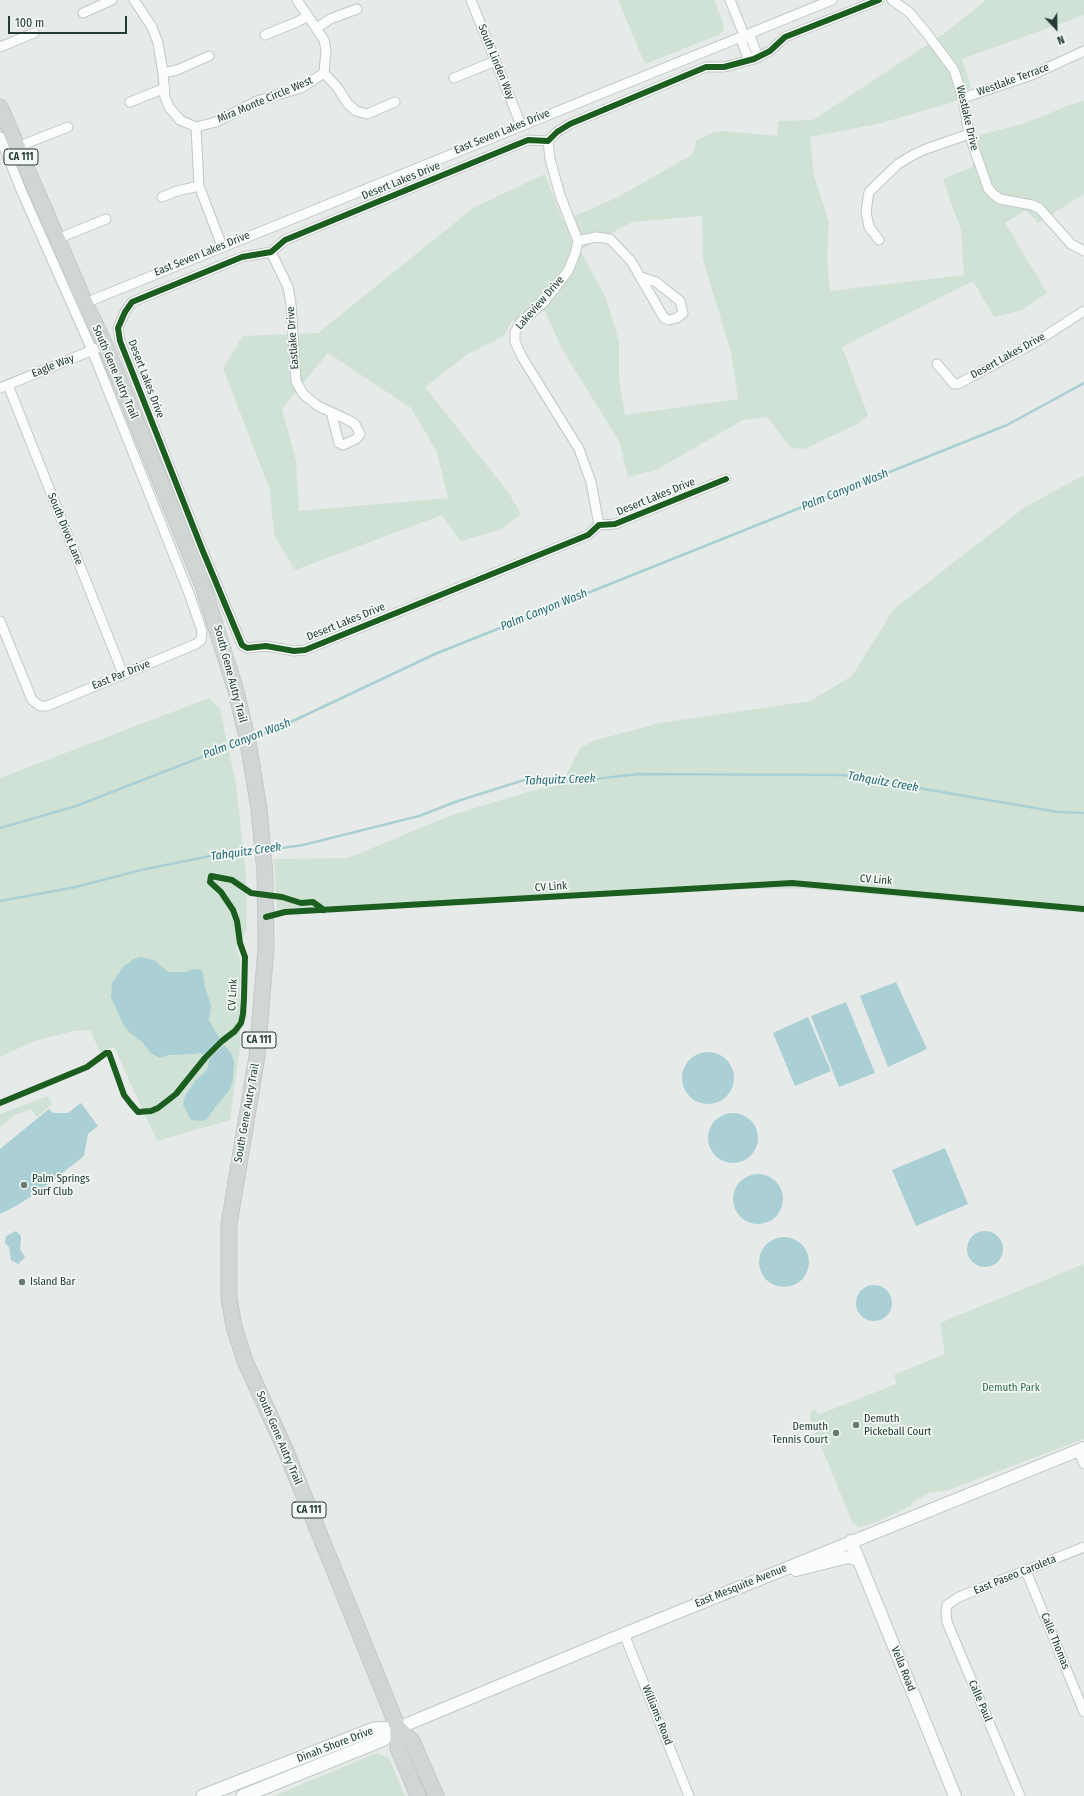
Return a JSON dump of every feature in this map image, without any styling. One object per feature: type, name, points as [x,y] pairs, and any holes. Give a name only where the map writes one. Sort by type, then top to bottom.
[{"type":"main road","name":"South Gene Autry Trail","points":[[0,107],[84,303],[98,348],[202,583],[236,691],[254,772],[262,839],[266,911],[265,970],[257,1056],[229,1224],[229,1298],[234,1327],[245,1361],[284,1449],[398,1728],[398,1748],[418,1796]]},
{"type":"main road","name":"Dinah Shore Drive","points":[[203,1796],[374,1728],[398,1728]]},
{"type":"main road","name":"South Gene Autry Trail","points":[[398,1728],[412,1741],[436,1796]]},
{"type":"main road","name":"Dinah Shore Drive","points":[[243,1796],[382,1740],[398,1728]]},
{"type":"street","points":[[83,13],[112,0]]},
{"type":"street","points":[[134,0],[152,27],[158,43],[165,97],[169,107],[180,120],[196,127],[199,186],[222,246]]},
{"type":"street","name":"Mira Monte Circle West","points":[[196,127],[216,122],[257,101],[301,88],[324,74],[326,50],[324,40],[297,0]]},
{"type":"street","name":"South Linden Way","points":[[471,0],[521,125]]},
{"type":"street","points":[[730,0],[743,38],[739,48],[740,54],[743,57],[751,58],[757,55],[751,38],[743,38]]},
{"type":"street","name":"East Seven Lakes Drive","points":[[84,303],[521,125],[743,38],[832,0]]},
{"type":"street","points":[[641,277],[656,282],[680,301],[683,313],[677,318],[669,320],[664,318],[641,277],[622,250],[610,239],[596,237],[578,241],[560,195],[550,159],[548,141],[557,132],[570,124],[706,67],[724,67],[770,51],[785,37],[879,0]]},
{"type":"street","name":"Westlake Drive","points":[[892,0],[909,12],[950,63],[958,78],[969,134],[988,188],[1000,199],[1032,205],[1039,208],[1071,244],[1084,251]]},
{"type":"street","points":[[317,28],[330,20],[357,8]]},
{"type":"street","points":[[264,35],[308,16]]},
{"type":"street","points":[[0,48],[34,34]]},
{"type":"street","name":"Westlake Terrace","points":[[963,98],[1032,76],[1084,51]]},
{"type":"street","points":[[163,73],[177,70],[209,56]]},
{"type":"street","points":[[454,78],[495,62]]},
{"type":"street","points":[[324,74],[338,87],[348,104],[356,111],[366,114],[395,102]]},
{"type":"street","points":[[130,102],[165,88]]},
{"type":"street","points":[[17,147],[68,127]]},
{"type":"street","points":[[879,240],[869,227],[866,212],[869,192],[898,164],[926,149],[969,134]]},
{"type":"street","name":"South Gene Autry Trail","points":[[0,137],[21,190],[98,348],[190,596],[202,631],[201,640]]},
{"type":"street","name":"Desert Lakes Drive","points":[[548,141],[528,140],[285,240],[270,252],[242,257],[132,302],[125,312],[118,328],[123,348],[242,645],[247,648],[266,646],[294,651],[305,650],[588,535],[598,525],[616,524],[726,479]]},
{"type":"street","points":[[162,197],[199,186]]},
{"type":"street","points":[[57,239],[106,219]]},
{"type":"street","name":"Lakeview Drive","points":[[578,241],[568,272],[545,301],[520,323],[515,332],[515,342],[522,358],[579,449],[591,482],[598,525]]},
{"type":"street","name":"Eastlake Drive","points":[[270,252],[288,287],[296,381],[303,394],[318,406],[331,412]]},
{"type":"street","name":"Desert Lakes Drive","points":[[937,364],[954,384],[958,384],[1036,342],[1084,311]]},
{"type":"street","name":"Eagle Way","points":[[4,386],[98,348]]},
{"type":"street","name":"South Divot Lane","points":[[4,386],[123,674]]},
{"type":"street","name":"East Par Drive","points":[[0,622],[32,700],[40,706],[47,706],[196,644],[201,640]]},
{"type":"street","points":[[1081,1449],[1084,1464]]},
{"type":"street","name":"East Mesquite Avenue","points":[[398,1728],[777,1571],[1081,1449]]},
{"type":"street","name":"Vella Road","points":[[851,1541],[956,1796]]},
{"type":"street","name":"East Paseo Caroleta","points":[[947,1605],[959,1597],[1084,1547]]},
{"type":"street","points":[[777,1571],[802,1569],[848,1557],[859,1560]]},
{"type":"street","name":"Calle Thomas","points":[[1026,1571],[1084,1712]]},
{"type":"street","name":"Calle Paul","points":[[947,1605],[947,1622],[1020,1796]]},
{"type":"street","name":"Williams Road","points":[[624,1634],[689,1796]]},
{"type":"green space","points":[[618,0],[714,0],[724,25],[723,31],[718,35],[645,64]]},
{"type":"green space","points":[[986,0],[1084,0],[1084,15],[962,59],[971,87],[954,102],[878,124],[810,137],[814,176],[829,222],[827,257],[830,291],[964,275],[961,230],[943,179],[972,167],[980,135],[1023,124],[1072,104],[1084,101],[1084,194],[1038,223],[1026,210],[1005,223],[1047,293],[1022,310],[994,317],[973,281],[842,347],[868,415],[859,423],[805,449],[791,448],[767,417],[743,420],[656,470],[628,477],[619,441],[562,349],[545,311],[511,322],[504,336],[468,354],[425,387],[508,492],[521,514],[500,530],[460,541],[442,515],[295,570],[274,535],[270,490],[223,368],[243,336],[318,333],[473,208],[545,174],[563,221],[616,198],[693,154],[696,141],[714,132],[724,131],[777,136],[779,121],[813,120],[945,33]],"holes":[[[702,216],[703,260],[731,352],[738,399],[625,415],[619,378],[619,342],[606,298],[580,250],[632,222]],[[328,353],[411,408],[437,452],[448,498],[299,511],[296,461],[282,409]]]},
{"type":"green space","points":[[1084,475],[1084,913],[812,889],[741,889],[277,909],[274,859],[348,858],[452,815],[531,791],[561,785],[580,748],[596,740],[660,723],[810,701],[852,676],[894,609],[1025,507]]},
{"type":"green space","points":[[209,698],[220,709],[236,784],[246,875],[247,930],[236,947],[240,959],[240,1046],[230,1120],[157,1141],[114,1047],[100,1052],[90,1030],[73,1031],[32,1042],[0,1057],[0,778]]},
{"type":"green space","points":[[48,1096],[52,1103],[51,1105],[37,1117],[31,1109],[15,1115],[0,1127],[0,1114]]},
{"type":"green space","name":"Demuth Park","points":[[1084,1264],[1084,1439],[948,1490],[929,1493],[913,1502],[910,1506],[877,1522],[860,1527],[853,1524],[810,1419],[812,1410],[815,1409],[818,1415],[896,1384],[894,1375],[945,1354],[940,1323]]},
{"type":"green space","points":[[376,1753],[389,1758],[405,1796],[274,1796]]},
{"type":"water","points":[[141,957],[154,960],[168,972],[185,972],[195,969],[201,970],[203,973],[205,988],[211,1005],[209,1020],[221,1041],[206,1056],[200,1053],[169,1055],[160,1058],[151,1053],[141,1041],[130,1033],[123,1024],[111,997],[112,983],[124,966],[134,959]]},
{"type":"water","points":[[896,982],[927,1049],[888,1067],[860,996]]},
{"type":"water","points":[[846,1002],[875,1073],[839,1087],[811,1016]]},
{"type":"water","points":[[808,1017],[831,1071],[795,1086],[773,1033]]},
{"type":"water","points":[[224,1045],[231,1053],[234,1061],[233,1081],[228,1092],[207,1119],[201,1121],[191,1120],[183,1105],[185,1096],[195,1081],[205,1072],[208,1067],[209,1059]]},
{"type":"water","points":[[708,1052],[718,1054],[726,1060],[732,1068],[734,1078],[732,1088],[726,1096],[718,1102],[708,1104],[698,1102],[690,1096],[684,1088],[682,1078],[684,1068],[690,1060],[698,1054]]},
{"type":"water","points":[[81,1103],[98,1126],[88,1134],[84,1156],[38,1192],[0,1214],[0,1149],[49,1109],[53,1113],[68,1113]]},
{"type":"water","points":[[728,1113],[738,1113],[751,1120],[758,1133],[758,1143],[751,1156],[738,1163],[728,1163],[719,1159],[712,1152],[708,1143],[708,1133],[712,1124],[719,1117]]},
{"type":"water","points":[[945,1148],[968,1204],[916,1226],[892,1170]]},
{"type":"water","points":[[753,1174],[763,1174],[776,1181],[783,1194],[783,1204],[776,1217],[763,1224],[753,1224],[744,1220],[737,1213],[733,1204],[733,1194],[737,1185],[744,1178]]},
{"type":"water","points":[[16,1231],[21,1236],[20,1249],[25,1257],[18,1264],[11,1260],[9,1247],[5,1243],[6,1236]]},
{"type":"water","points":[[985,1231],[995,1234],[1000,1239],[1003,1249],[1000,1259],[995,1264],[985,1267],[975,1264],[970,1259],[967,1249],[970,1239],[975,1234]]},
{"type":"water","points":[[789,1237],[794,1238],[802,1244],[808,1252],[808,1272],[802,1280],[794,1286],[779,1287],[774,1286],[766,1280],[760,1272],[759,1257],[760,1252],[766,1244],[774,1238]]},
{"type":"water","points":[[874,1285],[884,1288],[889,1293],[892,1303],[889,1313],[884,1318],[874,1321],[864,1318],[859,1313],[856,1303],[859,1293],[864,1288]]},
{"type":"waterway","name":"Palm Canyon Wash","points":[[252,738],[295,720],[435,654],[1007,425],[1084,383]]},
{"type":"waterway","name":"Palm Canyon Wash","points":[[0,828],[76,806],[243,741]]},
{"type":"waterway","name":"Tahquitz Creek","points":[[268,850],[303,845],[419,816],[458,801],[524,780],[579,781],[638,774],[843,775],[1058,812],[1084,813]]},
{"type":"waterway","name":"Tahquitz Creek","points":[[0,901],[76,887],[141,870],[235,851],[257,850]]},
{"type":"cycle path","points":[[726,479],[615,524],[599,525],[588,535],[305,650],[294,651],[266,646],[247,648],[242,645],[202,549],[120,341],[118,328],[125,312],[132,302],[242,257],[271,252],[285,240],[528,140],[548,141],[557,132],[570,124],[706,67],[724,67],[754,59],[770,51],[785,37],[879,0]]},
{"type":"cycle path","name":"CV Link","points":[[0,1103],[87,1067],[106,1053],[109,1053],[124,1095],[138,1112],[151,1111],[158,1108],[176,1094],[205,1058],[222,1041],[235,1031],[241,1023],[243,1014],[245,957],[240,943],[237,921],[233,910],[221,892],[210,882],[211,876],[232,880],[251,893],[282,897],[301,903],[313,902],[324,910]]},
{"type":"cycle path","name":"CV Link","points":[[266,917],[285,912],[792,883],[1084,909]]},
{"type":"place","name":"Palm Springs Surf Club","points":[[24,1185]]},
{"type":"place","name":"Island Bar","points":[[22,1282]]},
{"type":"place","name":"Demuth Pickeball Court","points":[[856,1425]]},
{"type":"place","name":"Demuth Tennis Court","points":[[836,1433]]}]
